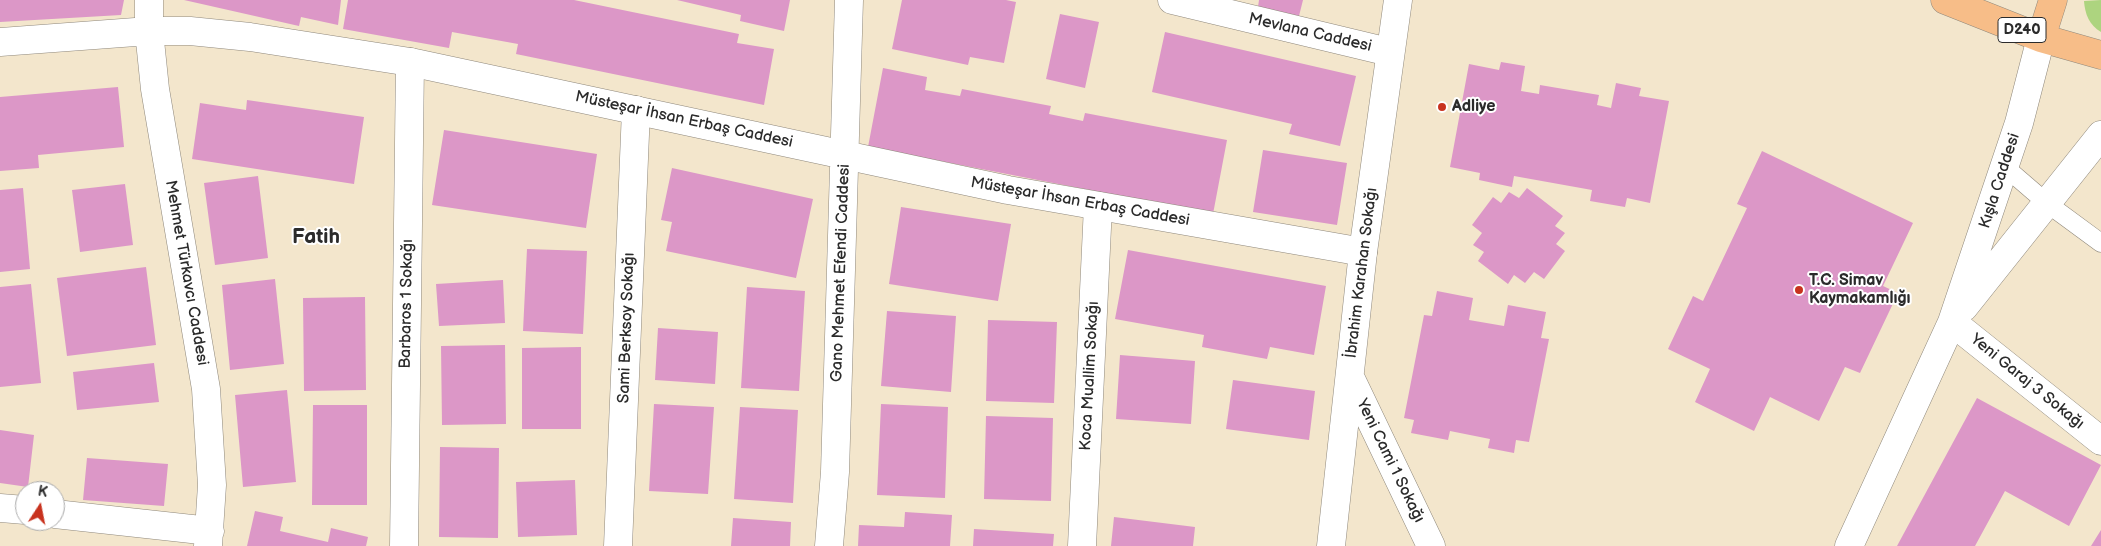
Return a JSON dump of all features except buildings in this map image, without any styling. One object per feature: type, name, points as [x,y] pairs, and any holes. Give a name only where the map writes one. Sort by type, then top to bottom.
[{"type":"main road","name":"D240","points":[[1945,0],[2041,38],[2101,54]]},
{"type":"main road","points":[[2041,38],[2053,0]]},
{"type":"street","name":"Mehmet Türkavcı Caddesi","points":[[150,0],[149,31],[155,89],[206,389],[212,485],[209,539]]},
{"type":"street","name":"Gano Mehmet Efendi Caddesi","points":[[829,546],[835,472],[849,0]]},
{"type":"street","name":"Mevlana Caddesi","points":[[1172,0],[1389,52]]},
{"type":"street","name":"İbrahim Karahan Sokağı","points":[[1331,546],[1364,252],[1389,52],[1398,0]]},
{"type":"street","name":"Müsteşar İhsan Erbaş Caddesi","points":[[0,42],[149,31],[190,31],[250,37],[410,62],[1008,190],[1364,252]]},
{"type":"street","name":"Kışla Caddesi","points":[[1849,546],[1952,322],[2005,167],[2041,38]]},
{"type":"street","name":"Barbaros 1 Sokağı","points":[[404,546],[410,62]]},
{"type":"street","name":"Sami Berksoy Sokağı","points":[[618,546],[636,110]]},
{"type":"street","name":"Kışla Caddesi","points":[[1952,322],[2048,204],[2101,135]]},
{"type":"street","name":"Koca Muallim Sokağı","points":[[1082,546],[1098,206]]},
{"type":"street","name":"Yeni Garaj 3 Sokağı","points":[[1952,322],[2101,442]]},
{"type":"street","name":"Yeni Cami 1 Sokağı","points":[[1350,376],[1431,546]]},
{"type":"street","points":[[0,508],[15,509]]},
{"type":"street","points":[[65,516],[209,539]]},
{"type":"lane","points":[[2005,167],[2048,204],[2101,242]]},
{"type":"green space","points":[[2101,0],[2101,32],[2088,19],[2084,1]]},
{"type":"place","name":"Adliye","points":[[1442,107]]},
{"type":"place","name":"T.C. Simav Kaymakamlığı","points":[[1799,290]]},
{"type":"district","name":"Fatih","points":[[316,238]]}]
